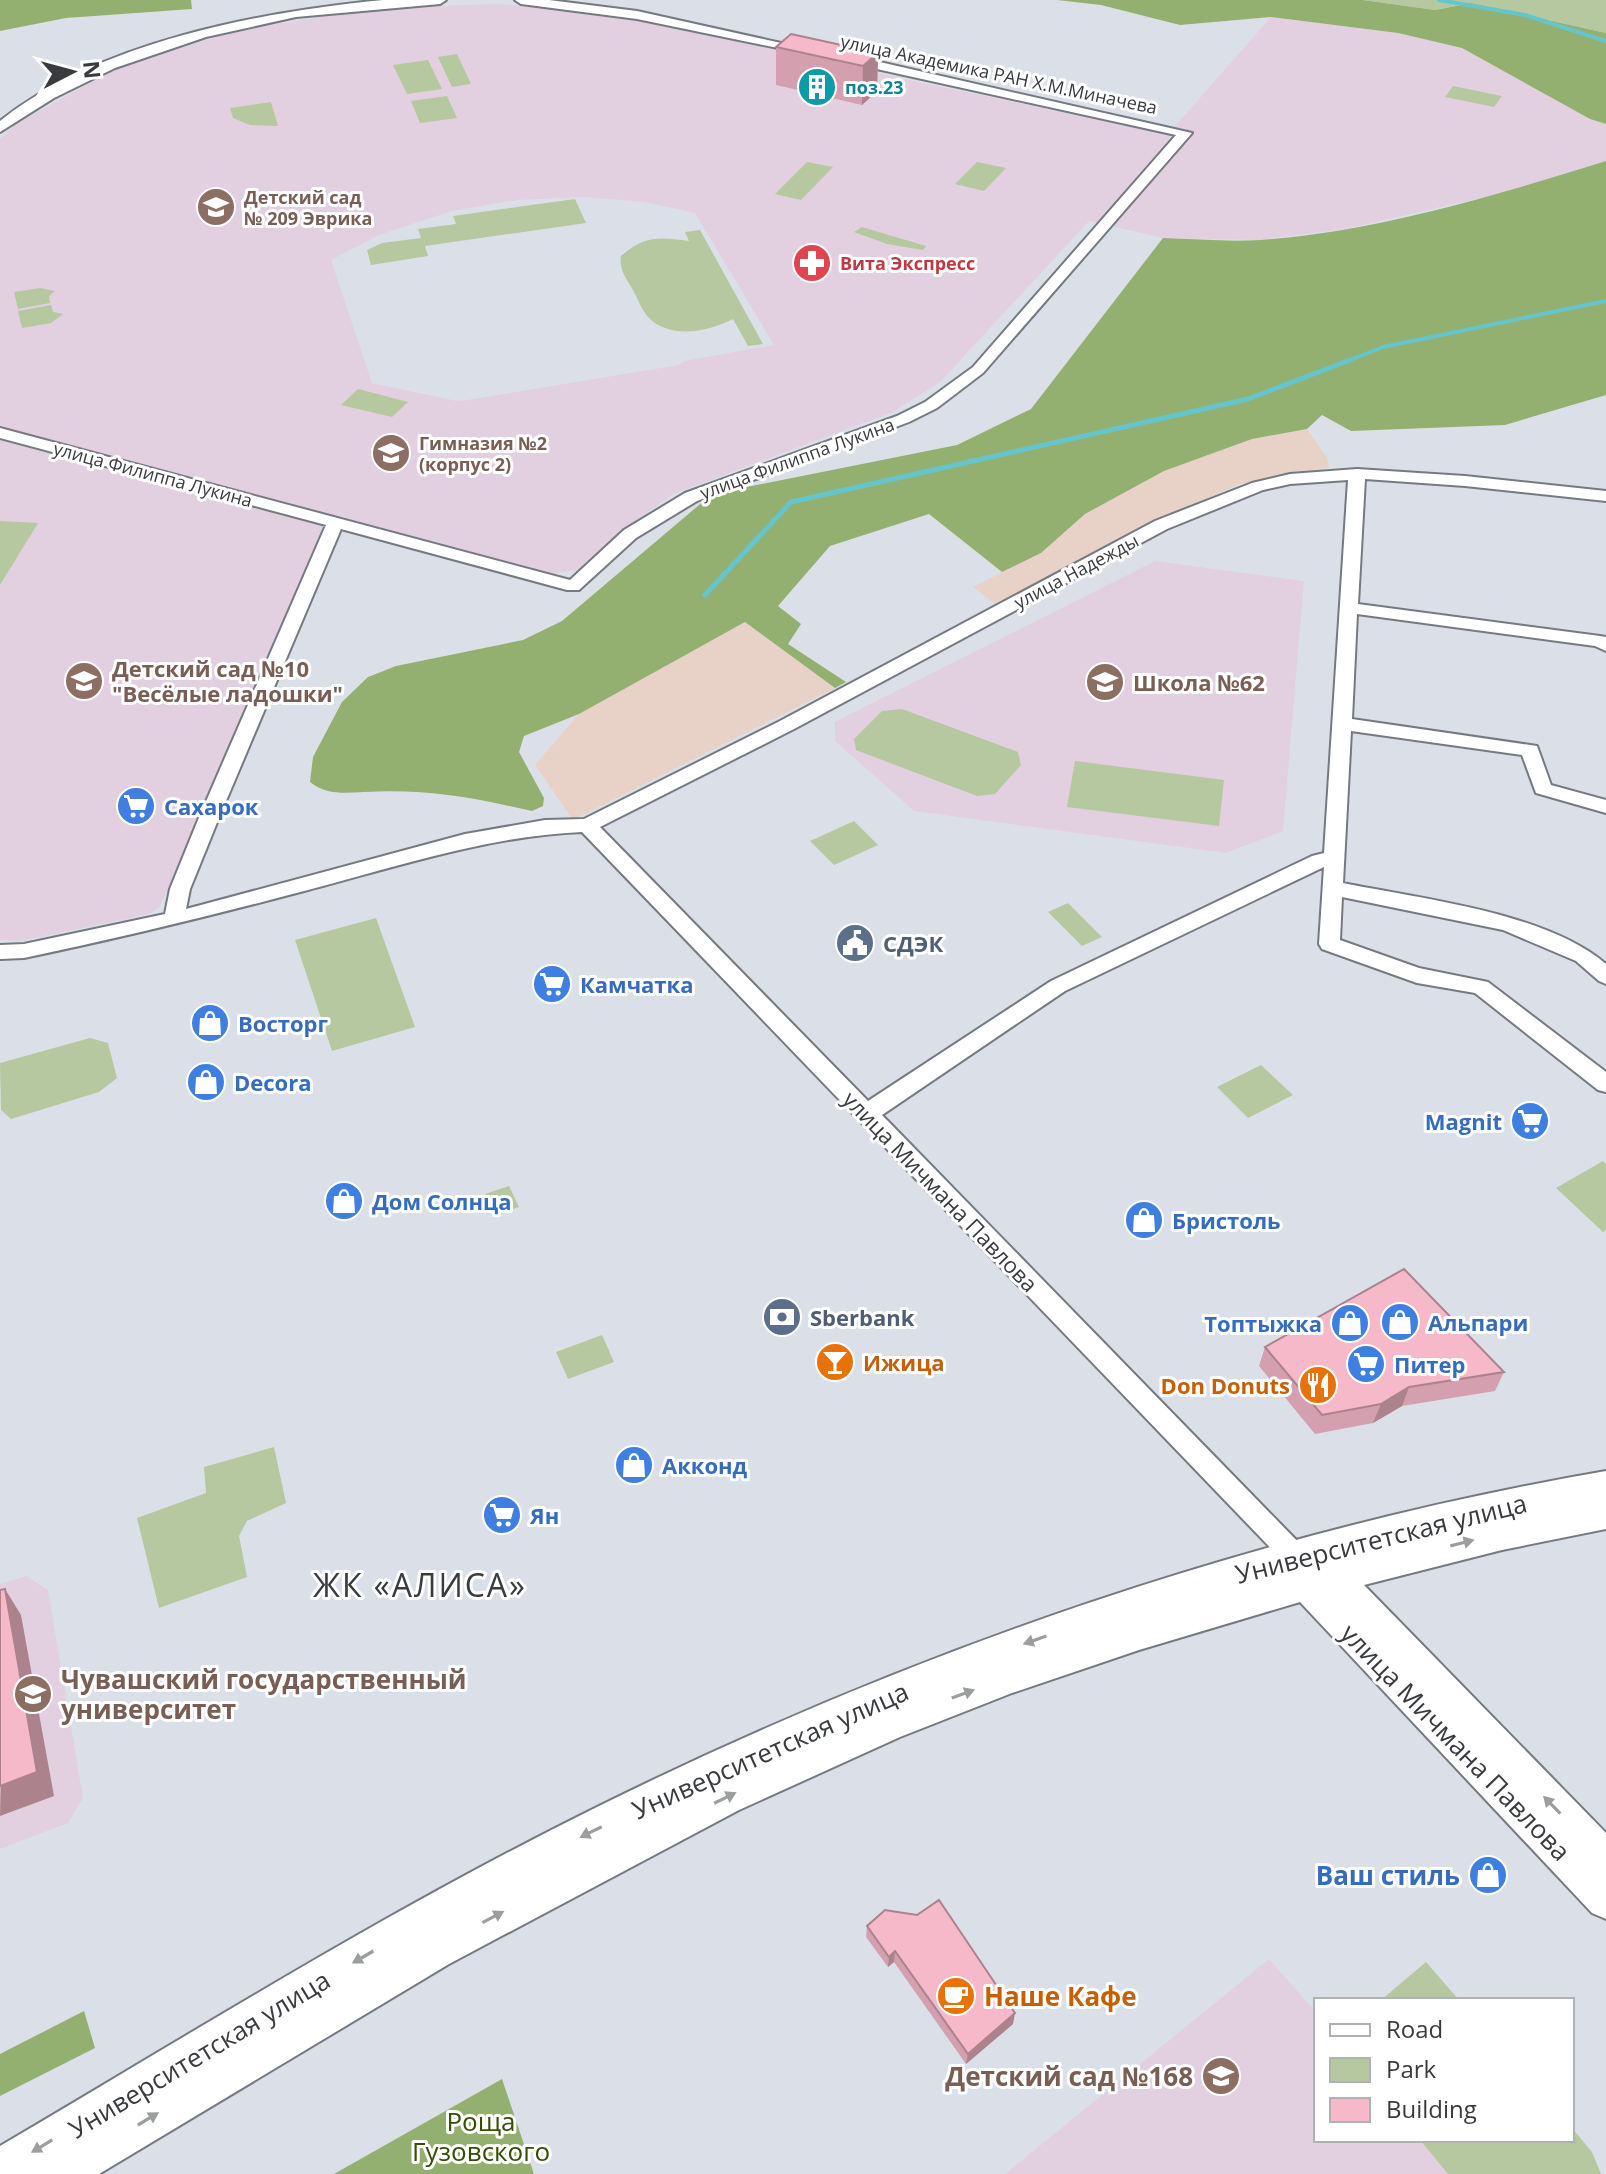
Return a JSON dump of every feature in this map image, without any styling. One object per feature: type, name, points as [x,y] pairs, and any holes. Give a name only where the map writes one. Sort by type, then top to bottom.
[{"type":"main road","name":"Университетская улица","points":[[0,2171],[285,2019],[437,1930],[758,1766],[1311,1573],[1447,1517],[1606,1486]]},
{"type":"main road","name":"Университетская улица","points":[[1311,1573],[1530,1526],[1606,1513]]},
{"type":"main road","name":"улица Мичмана Павлова","points":[[1311,1573],[1602,1876]]},
{"type":"main road","name":"Университетская улица","points":[[58,2174],[285,2019]]},
{"type":"street","points":[[0,128],[42,99],[106,66],[201,35],[313,12],[440,0]]},
{"type":"street","name":"улица Академика РАН Х.М.Миначева","points":[[521,0],[637,15],[1185,133]]},
{"type":"street","name":"улица Филиппа Лукина","points":[[0,433],[573,586],[630,534],[691,497],[903,419],[957,388],[978,370],[1185,133]]},
{"type":"street","points":[[1357,474],[1329,944],[1417,975],[1481,987],[1606,1084]]},
{"type":"street","name":"улица Надежды","points":[[587,825],[787,725],[1161,525],[1258,486],[1290,479],[1357,474],[1606,496]]},
{"type":"street","points":[[174,919],[180,889],[208,820],[336,522]]},
{"type":"street","points":[[1349,608],[1600,641],[1606,646]]},
{"type":"street","points":[[1342,724],[1530,750],[1543,789],[1606,807]]},
{"type":"street","points":[[0,952],[24,951],[174,919],[465,841],[545,827],[587,825]]},
{"type":"street","name":"улица Мичмана Павлова","points":[[587,825],[1311,1573]]},
{"type":"street","points":[[866,1114],[1058,986],[1319,861],[1335,858]]},
{"type":"street","points":[[1333,888],[1507,924],[1583,956],[1606,976]]},
{"type":"shaded area","name":"Гимназия №2 (корпус 2)","points":[[497,4],[608,12],[1168,134],[1271,17],[1398,33],[1462,48],[1590,119],[1606,124],[1606,161],[1515,190],[1345,229],[1259,240],[1163,238],[1089,221],[940,382],[893,412],[673,494],[627,527],[582,569],[547,575],[341,516],[159,908],[149,914],[20,941],[0,940],[0,139],[16,124],[115,69],[234,31],[375,8]],"holes":[[[586,197],[644,202],[695,213],[774,345],[684,361],[679,365],[457,401],[372,383],[331,260],[379,235],[452,211],[518,200]]]},
{"type":"shaded area","points":[[1307,429],[1330,467],[1239,484],[1150,525],[998,606],[973,587],[1041,553],[1085,514],[1164,471],[1252,439]]},
{"type":"shaded area","name":"Школа №62","points":[[1155,561],[1304,581],[1283,831],[1226,853],[914,811],[835,741],[835,722]]},
{"type":"shaded area","points":[[745,622],[835,688],[573,820],[535,765],[579,714]]},
{"type":"shaded area","name":"Чувашский государственный университет","points":[[26,1576],[48,1590],[83,1798],[68,1823],[0,1849],[0,1584]]},
{"type":"shaded area","name":"Детский сад №168","points":[[1269,1959],[1314,2010],[1314,2142],[1422,2142],[1448,2174],[1005,2174]]},
{"type":"green space","points":[[0,0],[191,0],[192,9],[66,18],[0,31]]},
{"type":"green space","points":[[1057,0],[1363,0],[1435,10],[1471,3],[1606,33],[1606,124],[1590,119],[1462,48],[1398,33],[1271,17],[1180,25],[1101,5]]},
{"type":"green space","points":[[1363,0],[1606,0],[1606,33],[1471,3],[1435,10]]},
{"type":"green space","points":[[457,54],[471,84],[452,87],[438,57]]},
{"type":"green space","points":[[428,60],[442,89],[407,94],[393,65]]},
{"type":"green space","points":[[1453,86],[1502,96],[1494,107],[1445,97]]},
{"type":"green space","points":[[447,96],[457,118],[420,123],[411,101]]},
{"type":"green space","points":[[271,102],[278,126],[250,125],[233,118],[230,108]]},
{"type":"green space","points":[[1606,161],[1606,395],[1505,425],[1351,431],[1322,415],[1307,429],[1252,439],[1164,471],[1085,514],[1041,553],[1002,572],[929,514],[830,546],[778,606],[801,624],[788,644],[846,682],[835,688],[745,622],[579,714],[524,736],[519,752],[544,798],[543,806],[532,811],[429,793],[336,792],[310,782],[313,757],[342,702],[368,677],[396,666],[523,640],[562,621],[712,494],[957,445],[1031,409],[1163,238],[1260,240],[1347,229],[1479,199]]},
{"type":"green space","points":[[807,162],[833,167],[801,200],[775,194]]},
{"type":"green space","points":[[977,162],[1006,168],[984,191],[955,184]]},
{"type":"green space","points":[[575,199],[586,223],[425,246],[428,256],[371,265],[367,250],[382,243],[421,238],[418,229],[456,224],[453,216]]},
{"type":"green space","points":[[862,227],[926,246],[923,250],[887,244],[854,232]]},
{"type":"green space","points":[[700,230],[763,344],[748,346],[733,319],[702,330],[679,331],[658,325],[642,308],[624,274],[621,256],[638,244],[653,239],[689,241],[685,232]]},
{"type":"green space","points":[[40,288],[55,291],[49,296],[50,303],[18,309],[14,292]]},
{"type":"green space","points":[[51,305],[53,312],[63,314],[51,323],[22,328],[18,311]]},
{"type":"green space","points":[[358,389],[408,402],[392,417],[341,405]]},
{"type":"green space","points":[[0,521],[38,523],[0,585]]},
{"type":"green space","points":[[902,709],[1018,752],[1021,765],[995,794],[977,796],[856,750],[854,739],[882,711]]},
{"type":"green space","points":[[1075,761],[1224,780],[1219,826],[1067,807]]},
{"type":"green space","points":[[854,821],[878,845],[834,865],[810,841]]},
{"type":"green space","points":[[1068,903],[1102,937],[1082,946],[1048,912]]},
{"type":"green space","points":[[376,918],[415,1027],[332,1051],[295,940]]},
{"type":"green space","points":[[90,1038],[108,1043],[117,1078],[99,1092],[11,1119],[1,1110],[0,1063]]},
{"type":"green space","points":[[1261,1065],[1293,1095],[1248,1118],[1217,1087]]},
{"type":"green space","points":[[1603,1161],[1606,1164],[1606,1230],[1603,1232],[1556,1188]]},
{"type":"green space","points":[[509,1186],[519,1207],[494,1215],[485,1194]]},
{"type":"green space","points":[[602,1335],[614,1362],[568,1379],[556,1352]]},
{"type":"green space","points":[[274,1447],[286,1503],[247,1521],[239,1536],[247,1577],[159,1608],[137,1518],[206,1493],[204,1467]]},
{"type":"green space","points":[[1426,1962],[1457,1998],[1383,1998]]},
{"type":"green space","points":[[84,2011],[95,2048],[0,2096],[0,2054]]},
{"type":"green space","name":"Роща Гузовского","points":[[502,2079],[534,2174],[334,2174]]},
{"type":"green space","points":[[1574,2130],[1592,2152],[1601,2174],[1448,2174],[1422,2142],[1574,2142]]},
{"type":"building","points":[[791,34],[878,53],[863,66],[776,47]]},
{"type":"building","name":"Питер","points":[[1404,1269],[1504,1372],[1409,1387],[1381,1404],[1322,1415],[1265,1347]]},
{"type":"building","points":[[5,1589],[37,1772],[0,1786],[0,1590]]},
{"type":"building","name":"Наше Кафе","points":[[939,1900],[1015,2013],[968,2054],[895,1951],[889,1957],[867,1926],[885,1910],[917,1915]]},
{"type":"waterway","points":[[1439,0],[1525,15],[1606,41]]},
{"type":"waterway","points":[[1345,362],[1383,347],[1606,301]]},
{"type":"waterway","points":[[705,595],[791,502],[1248,399],[1350,360]]},
{"type":"place","name":"поз.23","points":[[817,87]]},
{"type":"place","name":"Детский сад № 209 Эврика","points":[[216,207]]},
{"type":"place","name":"Вита Экспресс","points":[[812,263]]},
{"type":"place","name":"Гимназия №2 (корпус 2)","points":[[391,453]]},
{"type":"place","name":"Детский сад №10 \"Весёлые ладошки\"","points":[[84,681]]},
{"type":"place","name":"Школа №62","points":[[1105,682]]},
{"type":"place","name":"Сахарок","points":[[136,806]]},
{"type":"place","name":"СДЭК","points":[[855,943]]},
{"type":"place","name":"Камчатка","points":[[552,984]]},
{"type":"place","name":"Восторг","points":[[210,1023]]},
{"type":"place","name":"Decora","points":[[206,1082]]},
{"type":"place","name":"Magnit","points":[[1530,1121]]},
{"type":"place","name":"Дом Солнца","points":[[344,1201]]},
{"type":"place","name":"Бристоль","points":[[1144,1220]]},
{"type":"place","name":"Sberbank","points":[[782,1317]]},
{"type":"place","name":"Альпари","points":[[1400,1322]]},
{"type":"place","name":"Топтыжка","points":[[1350,1323]]},
{"type":"place","name":"Ижица","points":[[835,1362]]},
{"type":"place","name":"Питер","points":[[1366,1364]]},
{"type":"place","name":"Don Donuts","points":[[1318,1385]]},
{"type":"place","name":"Акконд","points":[[634,1465]]},
{"type":"place","name":"Ян","points":[[502,1515]]},
{"type":"place","name":"Чувашский государственный университет","points":[[33,1694]]},
{"type":"place","name":"Ваш стиль","points":[[1488,1875]]},
{"type":"place","name":"Наше Кафе","points":[[956,1996]]},
{"type":"place","name":"Детский сад №168","points":[[1221,2076]]},
{"type":"district","name":"ЖК «АЛИСА»","points":[[420,1584]]}]
